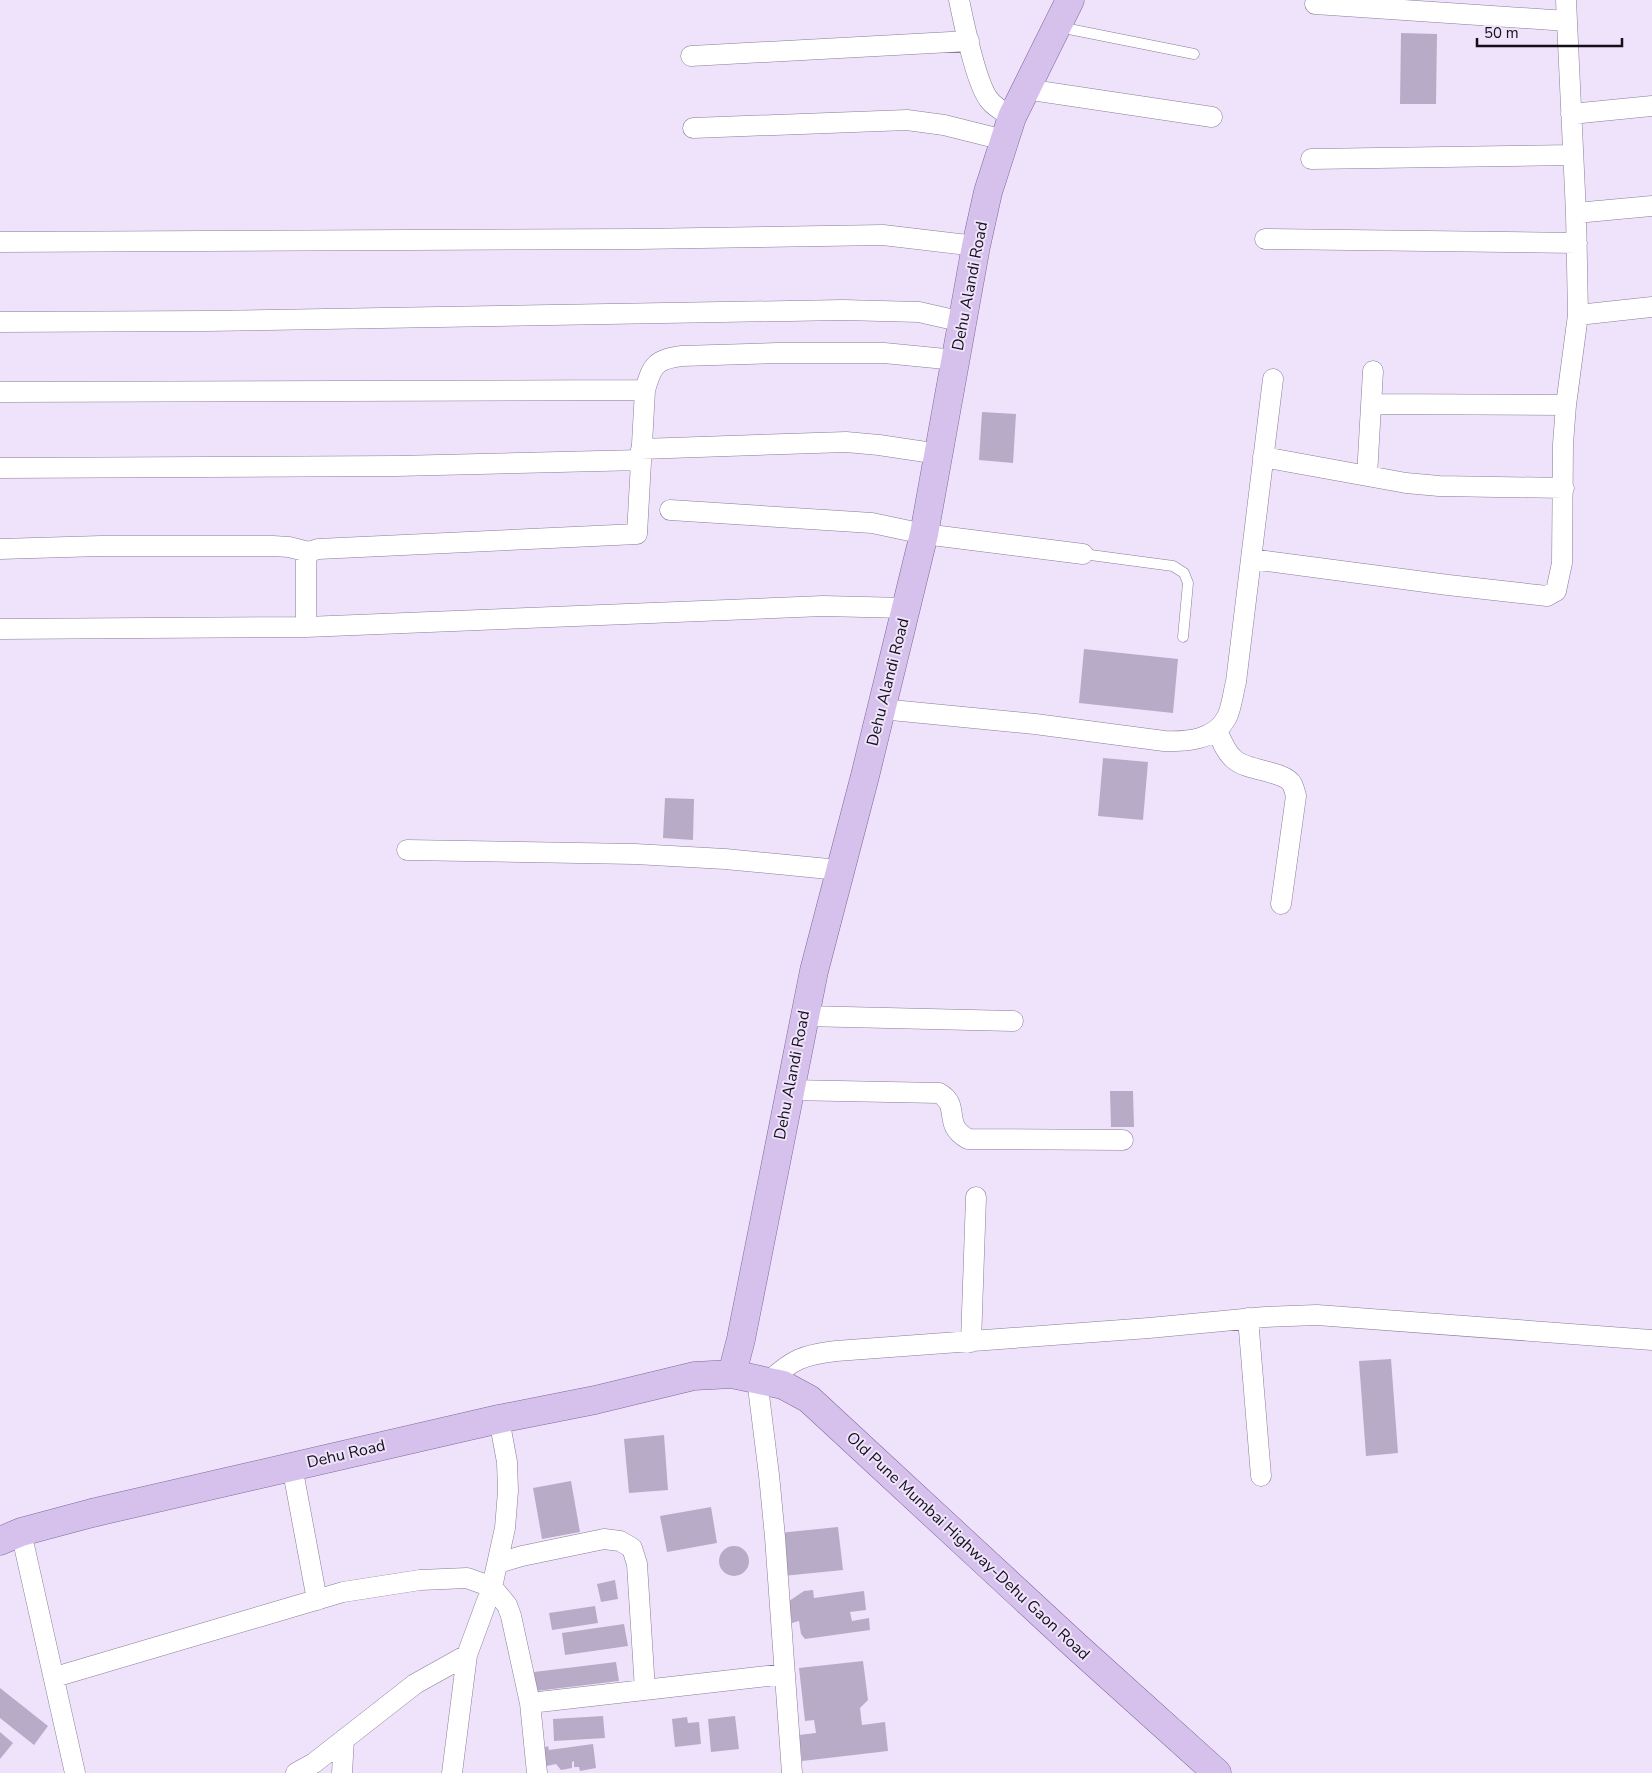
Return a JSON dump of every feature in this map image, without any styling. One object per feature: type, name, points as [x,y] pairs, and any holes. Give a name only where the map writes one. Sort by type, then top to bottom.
[{"type":"main road","name":"Dehu Alandi Road","points":[[752,1378],[741,1339],[789,1090],[804,1016],[839,870],[924,534],[976,246],[988,192],[1008,129],[1025,89],[1070,0]]},
{"type":"main road","name":"Old Pune Mumbai Highway-Dehu Gaon Road","points":[[694,1376],[752,1378],[783,1385],[809,1399],[1076,1646],[1217,1773]]},
{"type":"main road","name":"Dehu Road","points":[[11,1537],[92,1512],[694,1376]]},
{"type":"street","points":[[959,0],[983,90],[997,108],[1008,129]]},
{"type":"street","points":[[1250,558],[1448,585],[1547,596],[1556,591],[1562,563],[1563,444],[1566,405],[1578,315],[1576,214],[1566,0]]},
{"type":"street","points":[[1315,4],[1467,7],[1567,21]]},
{"type":"street","points":[[691,56],[969,41]]},
{"type":"street","points":[[1025,89],[1212,117]]},
{"type":"street","points":[[1571,114],[1652,106]]},
{"type":"street","points":[[693,128],[907,120],[944,125],[1008,129]]},
{"type":"street","points":[[1311,158],[1573,156]]},
{"type":"street","points":[[1576,214],[1652,206]]},
{"type":"street","points":[[0,242],[629,240],[883,236],[976,246]]},
{"type":"street","points":[[1265,239],[1576,243]]},
{"type":"street","points":[[1578,315],[1652,307]]},
{"type":"street","points":[[0,322],[216,321],[843,310],[918,312],[963,322]]},
{"type":"street","points":[[0,549],[101,546],[273,546],[289,547],[309,552],[318,548],[637,534],[645,390],[649,374],[656,362],[682,356],[777,353],[884,354],[956,360]]},
{"type":"street","points":[[1366,476],[1373,371]]},
{"type":"street","points":[[881,709],[1035,724],[1164,742],[1201,739],[1217,730],[1227,716],[1236,682],[1273,379]]},
{"type":"street","points":[[0,392],[645,390]]},
{"type":"street","points":[[1371,404],[1566,405]]},
{"type":"street","points":[[0,468],[397,466],[641,455],[846,442],[939,454]]},
{"type":"street","points":[[1263,457],[1406,483],[1439,486],[1564,488]]},
{"type":"street","points":[[670,510],[872,523],[924,534],[1083,554]]},
{"type":"street","points":[[306,627],[305,574],[306,560],[309,552]]},
{"type":"street","points":[[0,629],[306,627],[823,606],[906,608]]},
{"type":"street","points":[[1217,730],[1221,740],[1235,760],[1248,767],[1285,778],[1292,783],[1296,796],[1281,904]]},
{"type":"street","points":[[407,850],[635,854],[725,859],[839,870]]},
{"type":"street","points":[[804,1016],[1014,1021]]},
{"type":"street","points":[[789,1090],[939,1094],[946,1098],[951,1109],[954,1127],[959,1134],[968,1139],[1123,1140]]},
{"type":"street","points":[[971,1342],[976,1197]]},
{"type":"street","points":[[792,1773],[770,1476],[752,1378],[784,1367],[799,1358],[815,1354],[1149,1328],[1248,1318],[1317,1315],[1652,1340]]},
{"type":"street","points":[[1248,1318],[1261,1476]]},
{"type":"street","points":[[452,1773],[467,1655],[492,1588],[505,1528],[508,1491],[506,1462],[499,1419]]},
{"type":"street","points":[[292,1466],[317,1600]]},
{"type":"street","points":[[11,1537],[55,1677],[75,1773]]},
{"type":"street","points":[[498,1563],[522,1556],[604,1539],[620,1541],[632,1548],[638,1564],[645,1690]]},
{"type":"street","points":[[55,1677],[343,1592],[420,1580],[467,1578],[492,1588],[507,1605],[511,1616],[530,1703],[537,1773]]},
{"type":"street","points":[[296,1773],[314,1763],[415,1684],[467,1655]]},
{"type":"street","points":[[530,1703],[784,1674]]},
{"type":"street","points":[[342,1773],[344,1739]]},
{"type":"lane","points":[[1056,27],[1194,54]]},
{"type":"lane","points":[[1083,554],[1172,566],[1184,573],[1188,583],[1182,637]]},
{"type":"building","points":[[1401,33],[1437,34],[1436,104],[1400,104]]},
{"type":"building","points":[[982,412],[1016,414],[1013,463],[979,460]]},
{"type":"building","points":[[1084,649],[1178,659],[1173,713],[1079,703]]},
{"type":"building","points":[[1103,758],[1148,762],[1143,820],[1098,816]]},
{"type":"building","points":[[665,798],[694,799],[693,840],[663,838]]},
{"type":"building","points":[[1110,1091],[1133,1091],[1134,1127],[1111,1127]]},
{"type":"building","points":[[1391,1359],[1398,1453],[1366,1456],[1359,1361]]},
{"type":"building","points":[[664,1435],[668,1490],[629,1493],[624,1439]]},
{"type":"building","points":[[571,1481],[580,1532],[542,1539],[533,1488]]},
{"type":"building","points":[[711,1507],[717,1543],[667,1552],[660,1516]]},
{"type":"building","points":[[838,1527],[843,1570],[783,1576],[779,1533]]},
{"type":"building","points":[[734,1546],[745,1550],[749,1561],[745,1572],[734,1576],[723,1572],[719,1561],[723,1550]]},
{"type":"building","points":[[615,1580],[618,1599],[601,1602],[597,1584]]},
{"type":"building","points":[[813,1590],[814,1598],[864,1591],[866,1610],[850,1612],[852,1621],[869,1618],[870,1630],[805,1639],[801,1634],[799,1621],[792,1623],[789,1601],[804,1591]]},
{"type":"building","points":[[595,1606],[598,1623],[552,1630],[549,1613]]},
{"type":"building","points":[[624,1624],[628,1646],[565,1655],[562,1633]]},
{"type":"building","points":[[863,1661],[868,1700],[860,1708],[862,1725],[885,1722],[888,1751],[802,1761],[799,1735],[816,1733],[814,1720],[805,1721],[799,1668]]},
{"type":"building","points":[[616,1662],[619,1681],[536,1691],[534,1672]]},
{"type":"building","points":[[0,1688],[48,1726],[34,1745],[0,1718]]},
{"type":"building","points":[[603,1716],[605,1738],[554,1741],[553,1719]]},
{"type":"building","points":[[735,1716],[739,1749],[711,1752],[708,1719]]},
{"type":"building","points":[[687,1717],[688,1723],[699,1722],[701,1744],[675,1747],[672,1719]]},
{"type":"building","points":[[0,1732],[13,1743],[0,1759]]},
{"type":"building","points":[[593,1744],[596,1768],[580,1771],[579,1767],[574,1767],[574,1761],[572,1762],[572,1768],[561,1770],[556,1764],[542,1767],[543,1748],[548,1746],[549,1750]]}]
